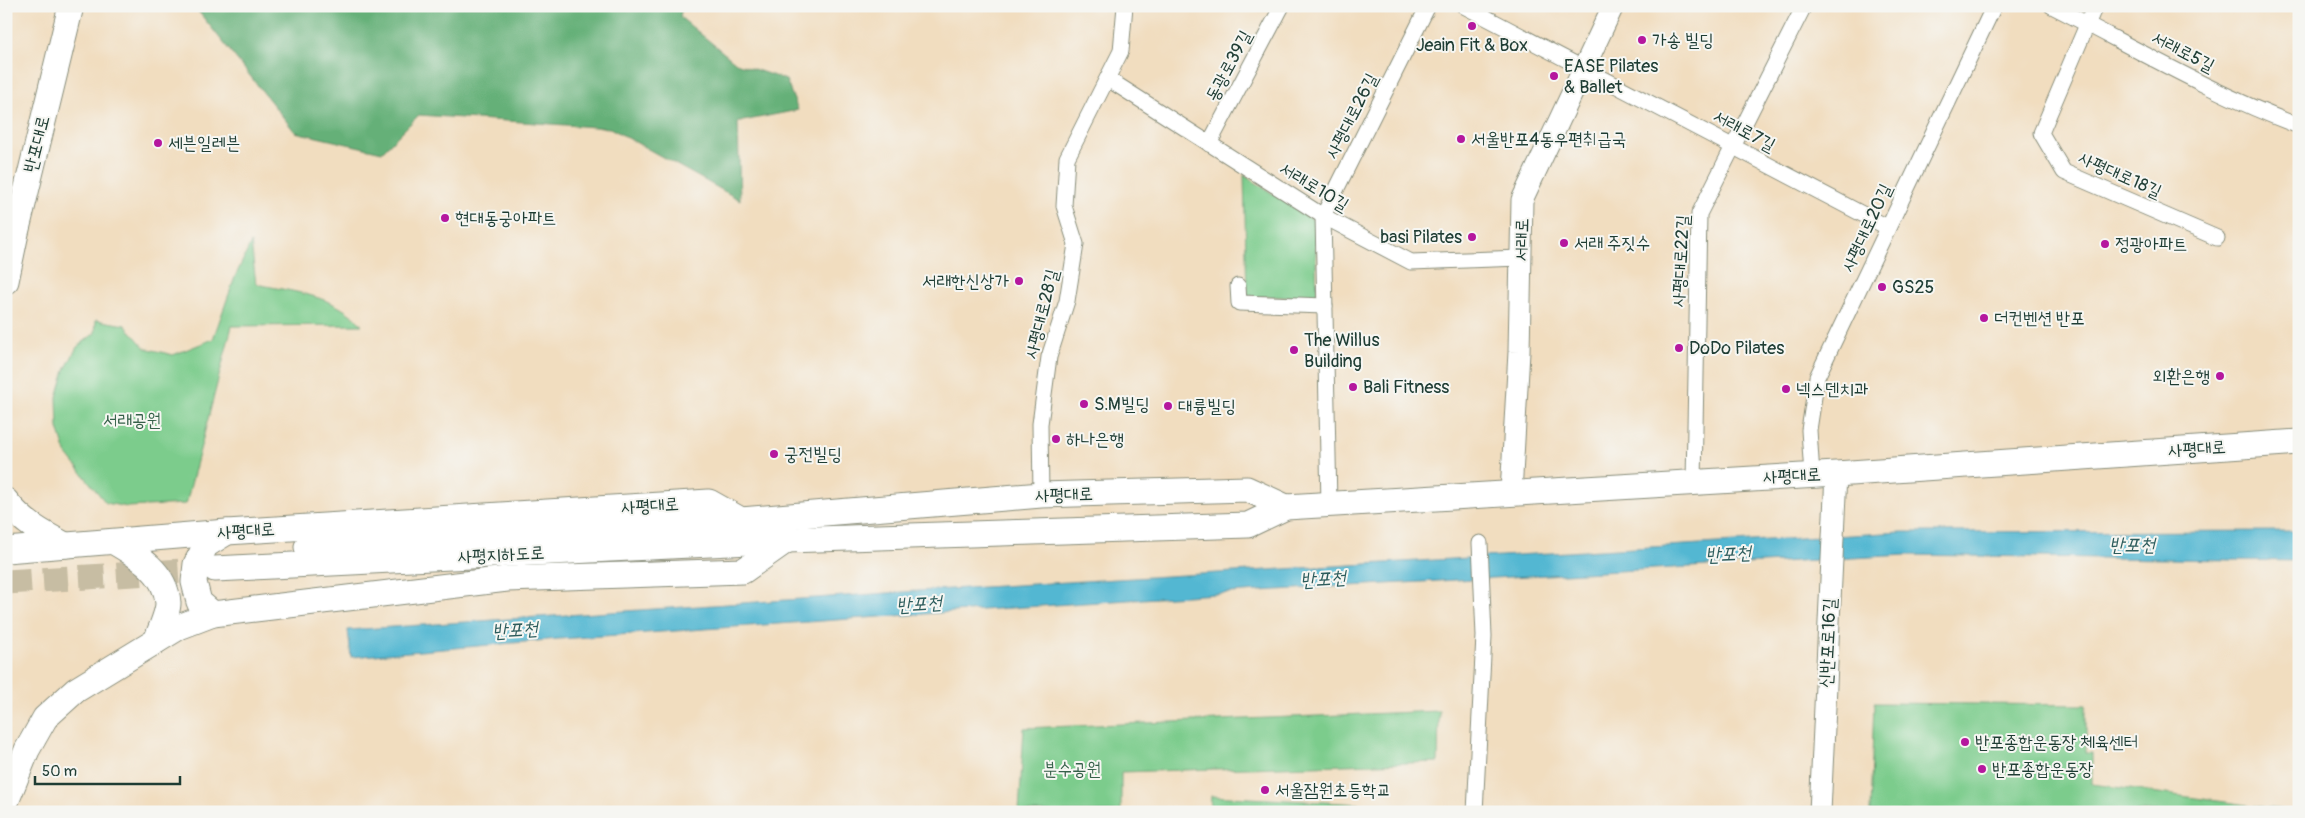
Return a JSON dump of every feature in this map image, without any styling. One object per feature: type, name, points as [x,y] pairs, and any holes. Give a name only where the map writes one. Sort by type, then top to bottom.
[{"type":"main road","name":"반포대로","points":[[6,281],[70,6]]},
{"type":"main road","name":"사평대로","points":[[788,540],[1248,525],[1286,507],[1824,474],[2299,442]]},
{"type":"main road","name":"사평대로","points":[[6,550],[227,532],[709,502],[740,520],[1042,495],[1247,489],[1286,507]]},
{"type":"main road","points":[[6,501],[31,527],[65,545]]},
{"type":"main road","name":"사평지하도로","points":[[740,520],[214,561],[788,540]]},
{"type":"main road","points":[[213,614],[199,602],[194,582],[196,564],[206,545],[227,532]]},
{"type":"main road","points":[[6,802],[26,750],[45,718],[76,690],[179,627],[213,614],[507,579],[743,570],[788,540]]},
{"type":"main road","points":[[114,542],[143,559],[163,581],[168,605],[156,641]]},
{"type":"street","name":"사평대로28길","points":[[1042,495],[1040,424],[1049,357],[1067,301],[1076,244],[1064,206],[1067,158],[1121,51],[1125,6]]},
{"type":"street","name":"동광로39길","points":[[1209,144],[1282,6]]},
{"type":"street","name":"사평대로26길","points":[[1329,504],[1322,216],[1428,6]]},
{"type":"street","name":"서래로7길","points":[[1464,6],[1887,227]]},
{"type":"street","name":"서래로","points":[[1511,493],[1519,352],[1522,200],[1613,6]]},
{"type":"street","name":"사평대로22길","points":[[1694,482],[1699,214],[1804,6]]},
{"type":"street","name":"사평대로20길","points":[[1824,474],[1809,430],[1817,377],[1994,6]]},
{"type":"street","name":"서래로5길","points":[[2052,6],[2198,81],[2268,115],[2299,126]]},
{"type":"street","name":"사평대로18길","points":[[2095,6],[2041,133],[2064,172],[2217,238]]},
{"type":"street","name":"서래로10길","points":[[1108,79],[1322,216],[1411,262],[1521,258]]},
{"type":"street","points":[[1238,286],[1239,304],[1325,306]]},
{"type":"street","name":"신반포로16길","points":[[1820,812],[1834,534],[1824,474]]},
{"type":"street","points":[[1475,812],[1484,636],[1480,543]]},
{"type":"green space","points":[[194,6],[682,6],[680,17],[736,63],[786,80],[798,110],[738,122],[740,200],[610,128],[419,115],[382,152],[295,132]]},
{"type":"green space","points":[[1244,175],[1315,221],[1317,298],[1247,296]]},
{"type":"green space","name":"서래공원","points":[[251,243],[256,284],[313,296],[327,301],[351,315],[362,325],[232,326],[186,504],[127,507],[106,503],[66,453],[58,428],[57,397],[65,370],[77,347],[95,333],[96,320],[125,325],[145,348],[173,355],[213,339],[235,277]]},
{"type":"green space","name":"반포종합운동장","points":[[1874,703],[2086,705],[2086,753],[2092,753],[2092,784],[2299,812],[1870,812]]},
{"type":"green space","name":"분수공원","points":[[1439,711],[1438,762],[1121,772],[1121,812],[1019,812],[1024,728]]},
{"type":"green space","points":[[1211,796],[1362,804],[1376,812],[1210,812]]},
{"type":"water","name":"반포천","points":[[2299,531],[2299,561],[1906,555],[1259,591],[559,639],[351,657],[348,630],[917,591],[1901,532]]},
{"type":"tunnel","points":[[6,582],[215,569]]},
{"type":"place","name":"Jeain Fit & Box","points":[[1472,26]]},
{"type":"place","name":"가송 빌딩","points":[[1642,40]]},
{"type":"place","name":"EASE Pilates & Ballet","points":[[1554,76]]},
{"type":"place","name":"서울반포4동우편취급국","points":[[1461,139]]},
{"type":"place","name":"세븐일레븐","points":[[158,143]]},
{"type":"place","name":"현대동궁아파트","points":[[445,218]]},
{"type":"place","name":"basi Pilates","points":[[1472,237]]},
{"type":"place","name":"서래 주짓수","points":[[1564,243]]},
{"type":"place","name":"정광아파트","points":[[2105,244]]},
{"type":"place","name":"서래한신상가","points":[[1019,281]]},
{"type":"place","name":"GS25","points":[[1882,287]]},
{"type":"place","name":"더컨벤션 반포","points":[[1984,318]]},
{"type":"place","name":"DoDo Pilates","points":[[1679,348]]},
{"type":"place","name":"The Willus Building","points":[[1294,350]]},
{"type":"place","name":"외환은행","points":[[2220,376]]},
{"type":"place","name":"Bali Fitness","points":[[1353,387]]},
{"type":"place","name":"넥스덴치과","points":[[1786,389]]},
{"type":"place","name":"S.M빌딩","points":[[1084,404]]},
{"type":"place","name":"대륭빌딩","points":[[1168,406]]},
{"type":"place","name":"하나은행","points":[[1056,439]]},
{"type":"place","name":"궁전빌딩","points":[[774,454]]},
{"type":"place","name":"반포종합운동장 체육센터","points":[[1965,742]]},
{"type":"place","name":"반포종합운동장","points":[[1982,769]]},
{"type":"place","name":"서울잠원초등학교","points":[[1265,790]]}]
